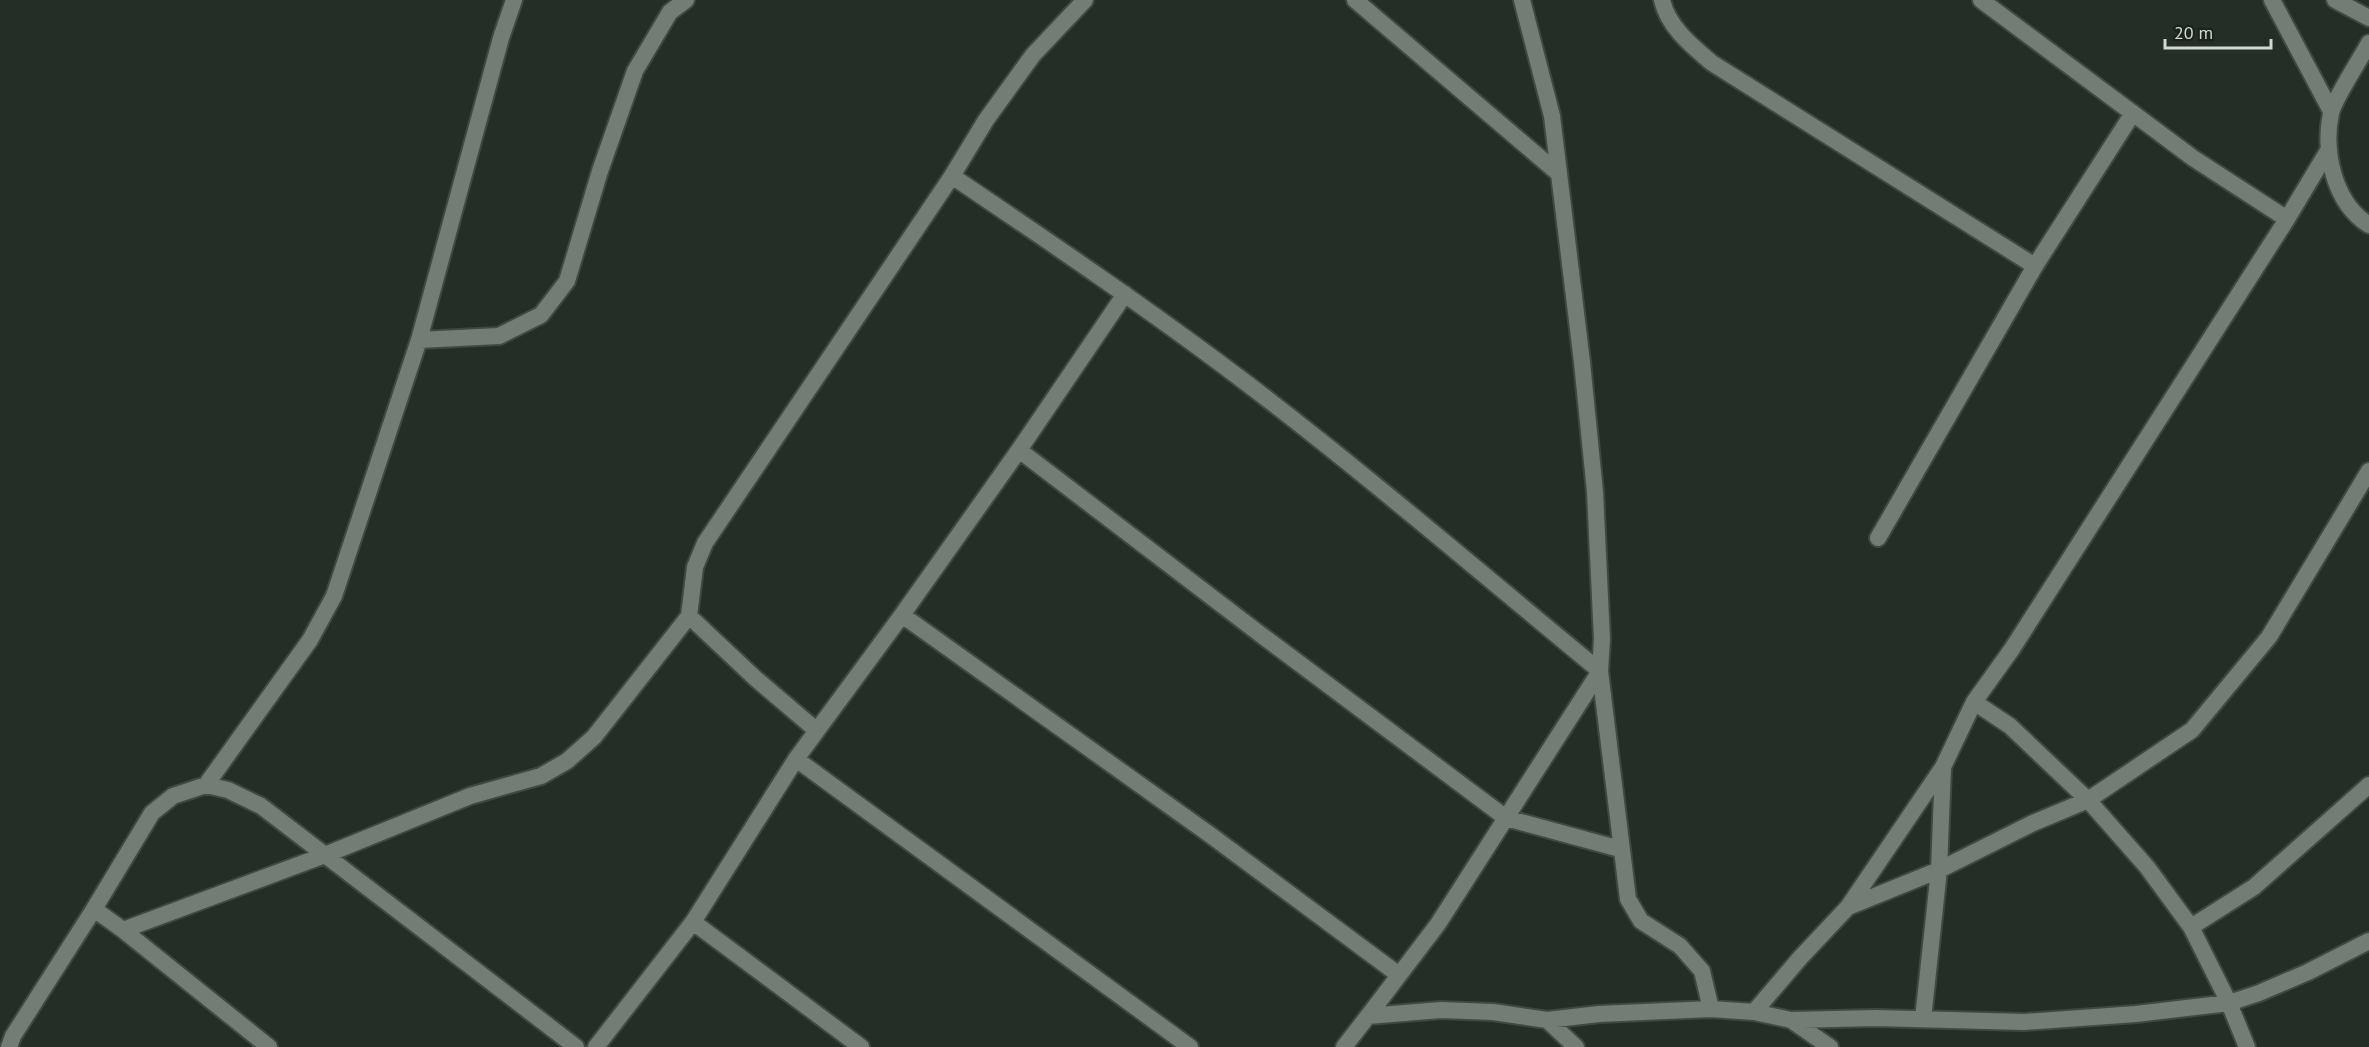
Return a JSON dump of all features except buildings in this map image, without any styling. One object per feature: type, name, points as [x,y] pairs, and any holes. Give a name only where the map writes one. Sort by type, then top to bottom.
[{"type":"street","points":[[206,785],[310,640],[334,596],[419,340],[498,49],[514,0]]},
{"type":"street","points":[[419,340],[499,336],[541,315],[567,281],[600,171],[635,71],[670,12],[686,0]]},
{"type":"street","points":[[123,930],[325,855],[470,796],[541,776],[567,761],[594,737],[690,616],[695,567],[705,543],[952,176],[986,120],[1033,56],[1086,0]]},
{"type":"street","points":[[1355,0],[1558,173]]},
{"type":"street","points":[[1522,0],[1552,116],[1591,440],[1602,639],[1600,671],[1620,849],[1628,898],[1641,921],[1680,946],[1702,970],[1711,1009]]},
{"type":"street","points":[[1662,0],[1680,34],[1712,63],[2035,266]]},
{"type":"street","points":[[1981,0],[2193,158],[2287,219]]},
{"type":"street","points":[[2272,0],[2331,111]]},
{"type":"street","points":[[2335,0],[2369,18]]},
{"type":"street","points":[[2369,43],[2331,111],[2329,149],[2340,194],[2356,217],[2369,225]]},
{"type":"street","points":[[1878,538],[2035,266],[2133,114]]},
{"type":"street","points":[[1754,1012],[1848,907],[1943,767],[1974,702],[2012,649],[2287,219],[2329,149]]},
{"type":"street","points":[[952,176],[1125,294],[1329,448],[1600,671]]},
{"type":"street","points":[[596,1047],[693,922],[796,759],[1019,450],[1125,294]]},
{"type":"street","points":[[1019,450],[1506,818],[1620,849]]},
{"type":"street","points":[[1848,907],[1940,870],[2033,823],[2088,800],[2192,730],[2269,637],[2369,471]]},
{"type":"street","points":[[902,615],[1209,834],[1399,975]]},
{"type":"street","points":[[690,616],[755,678],[816,730]]},
{"type":"street","points":[[1344,1047],[1438,924],[1600,671]]},
{"type":"street","points":[[1974,702],[2010,726],[2088,800],[2147,867],[2191,927],[2229,1003],[2247,1047]]},
{"type":"street","points":[[796,759],[1190,1047]]},
{"type":"street","points":[[1923,1019],[1940,870],[1943,767]]},
{"type":"street","points":[[9,1047],[13,1036],[152,813],[173,796],[206,785],[228,790],[261,806],[576,1047]]},
{"type":"street","points":[[2191,927],[2254,887],[2369,785]]},
{"type":"street","points":[[94,909],[268,1047]]},
{"type":"street","points":[[693,922],[861,1047]]},
{"type":"street","points":[[1368,1016],[1441,1010],[1493,1012],[1547,1020],[1599,1014],[1711,1009],[1754,1012],[1791,1020],[1923,1019],[2024,1022],[2136,1014],[2229,1003],[2308,972],[2369,941]]},
{"type":"street","points":[[1547,1020],[1576,1047]]},
{"type":"street","points":[[1791,1020],[1830,1047]]}]
